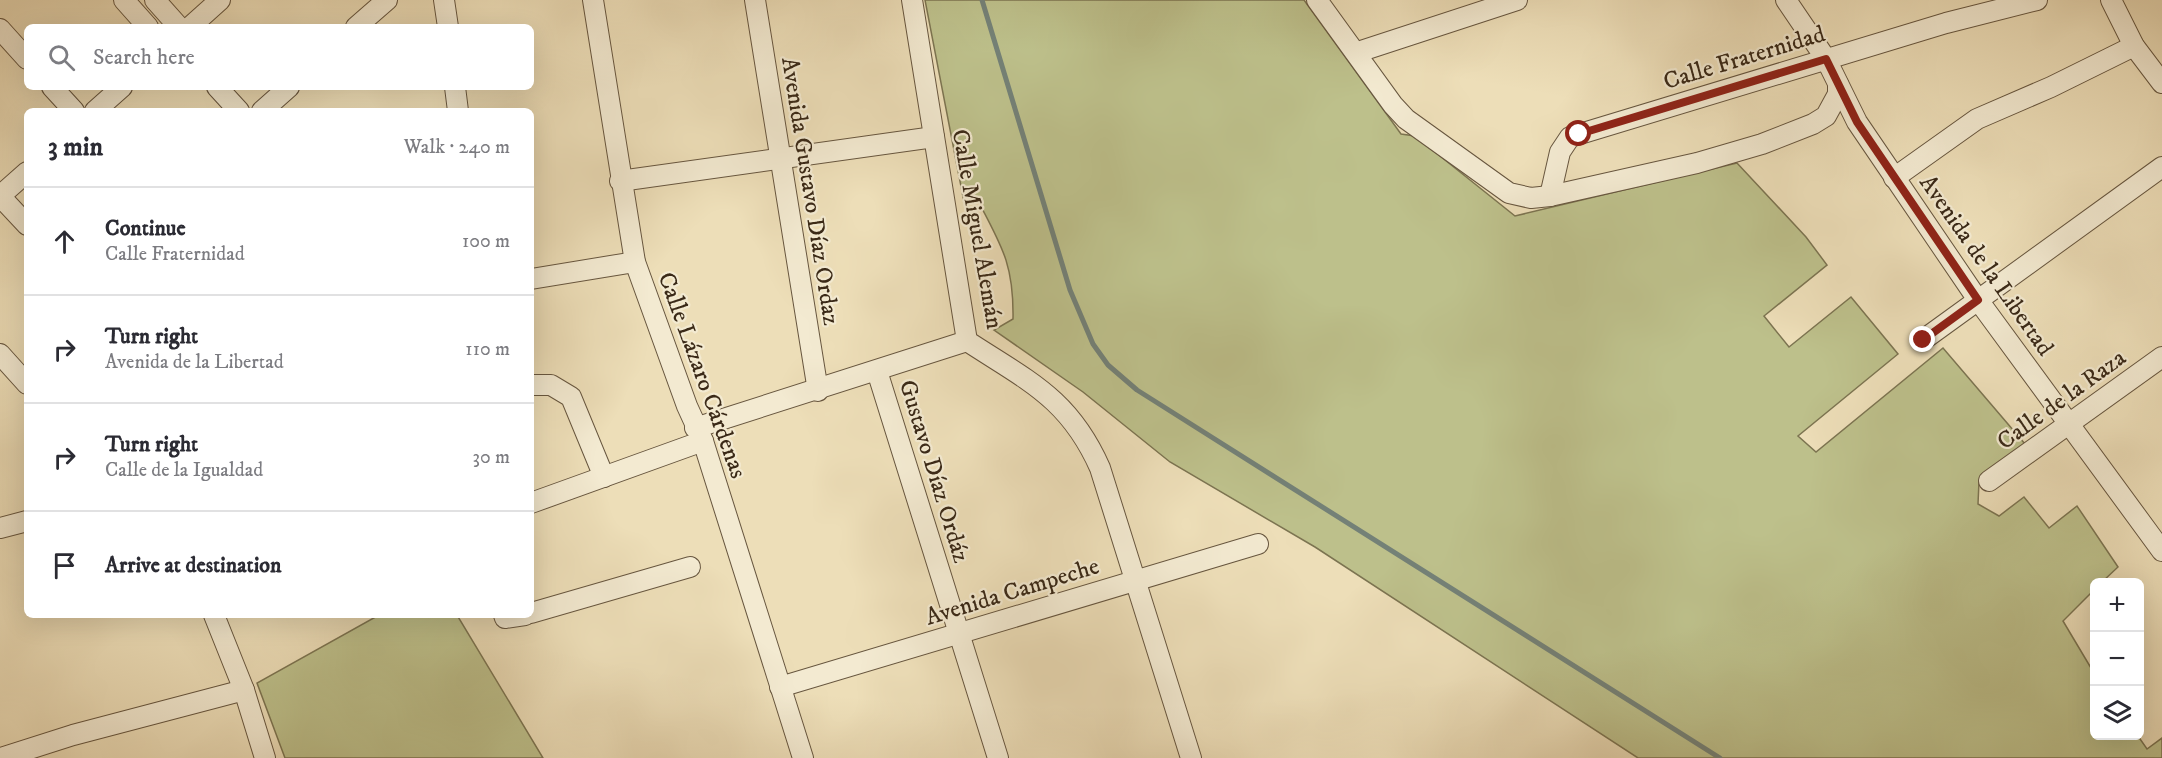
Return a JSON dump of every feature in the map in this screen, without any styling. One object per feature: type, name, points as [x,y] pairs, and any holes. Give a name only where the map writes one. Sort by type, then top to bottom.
[{"type":"street","points":[[124,0],[145,24]]},
{"type":"street","points":[[155,0],[176,24]]},
{"type":"street","points":[[193,24],[220,0]]},
{"type":"street","points":[[359,24],[387,0]]},
{"type":"street","points":[[444,0],[448,24]]},
{"type":"street","name":"Calle Lázaro Cárdenas","points":[[593,0],[620,182],[635,262],[699,435],[802,758]]},
{"type":"street","name":"Avenida Gustavo Díaz Ordaz","points":[[754,0],[818,391]]},
{"type":"street","name":"Calle Miguel Alemán","points":[[912,0],[967,340],[1050,395],[1074,420],[1088,441],[1100,468],[1191,758]]},
{"type":"street","points":[[1317,0],[1358,52],[1393,105],[1406,119],[1519,197],[1550,196],[1708,160],[1762,144],[1813,124],[1826,116],[1838,94],[1838,84]]},
{"type":"street","points":[[1358,52],[1517,0]]},
{"type":"street","name":"Avenida de la Libertad","points":[[1786,0],[1826,59],[1857,122],[1894,178],[1978,300],[2162,551]]},
{"type":"street","name":"Calle Fraternidad","points":[[1550,196],[1560,152],[1570,137],[1946,23],[2037,0]]},
{"type":"street","points":[[2111,0],[2134,46],[2162,83]]},
{"type":"street","points":[[4,41],[24,57]]},
{"type":"street","points":[[1894,178],[1977,118],[2042,91],[2134,46]]},
{"type":"street","points":[[55,90],[71,108]]},
{"type":"street","points":[[98,108],[119,90]]},
{"type":"street","points":[[220,90],[235,108]]},
{"type":"street","points":[[264,108],[286,90]]},
{"type":"street","points":[[455,90],[458,108]]},
{"type":"street","points":[[620,182],[934,137]]},
{"type":"street","points":[[1923,340],[2162,167]]},
{"type":"street","points":[[24,175],[0,196],[24,222]]},
{"type":"street","points":[[534,279],[635,262]]},
{"type":"street","points":[[534,502],[604,477],[699,435],[967,340]]},
{"type":"street","points":[[0,354],[24,381]]},
{"type":"street","name":"Calle de la Raza","points":[[1989,481],[2071,425],[2162,357]]},
{"type":"street","name":"Gustavo Díaz Ordáz","points":[[877,371],[998,758]]},
{"type":"street","points":[[534,385],[551,385],[571,397],[604,477]]},
{"type":"street","points":[[1,526],[24,522]]},
{"type":"street","name":"Avenida Campeche","points":[[780,687],[1258,544]]},
{"type":"street","points":[[534,612],[690,567]]},
{"type":"street","points":[[215,618],[244,690],[265,758]]},
{"type":"street","points":[[1,758],[73,735],[244,690]]},
{"type":"green space","points":[[925,0],[1304,0],[1401,134],[1415,136],[1515,216],[1737,163],[1806,237],[1827,265],[1764,316],[1789,347],[1851,297],[1898,354],[1798,436],[1816,452],[1943,348],[2025,444],[1979,481],[1978,504],[1999,516],[2024,497],[2049,528],[2077,506],[2118,567],[2106,578],[2090,578],[2090,594],[2063,621],[2090,666],[2090,740],[2141,740],[2147,749],[2162,738],[2162,758],[1638,758],[1315,547],[1170,462],[1083,392],[994,330],[1013,319],[1013,300],[1008,268],[999,242],[976,197],[964,202]]},
{"type":"green space","points":[[374,618],[459,618],[543,758],[285,758],[257,683]]},
{"type":"waterway","points":[[982,0],[1070,290],[1093,344],[1108,365],[1137,390],[1720,758]]},
{"type":"route","points":[[1579,134],[1826,59],[1857,122],[1978,300],[1923,340]]}]
